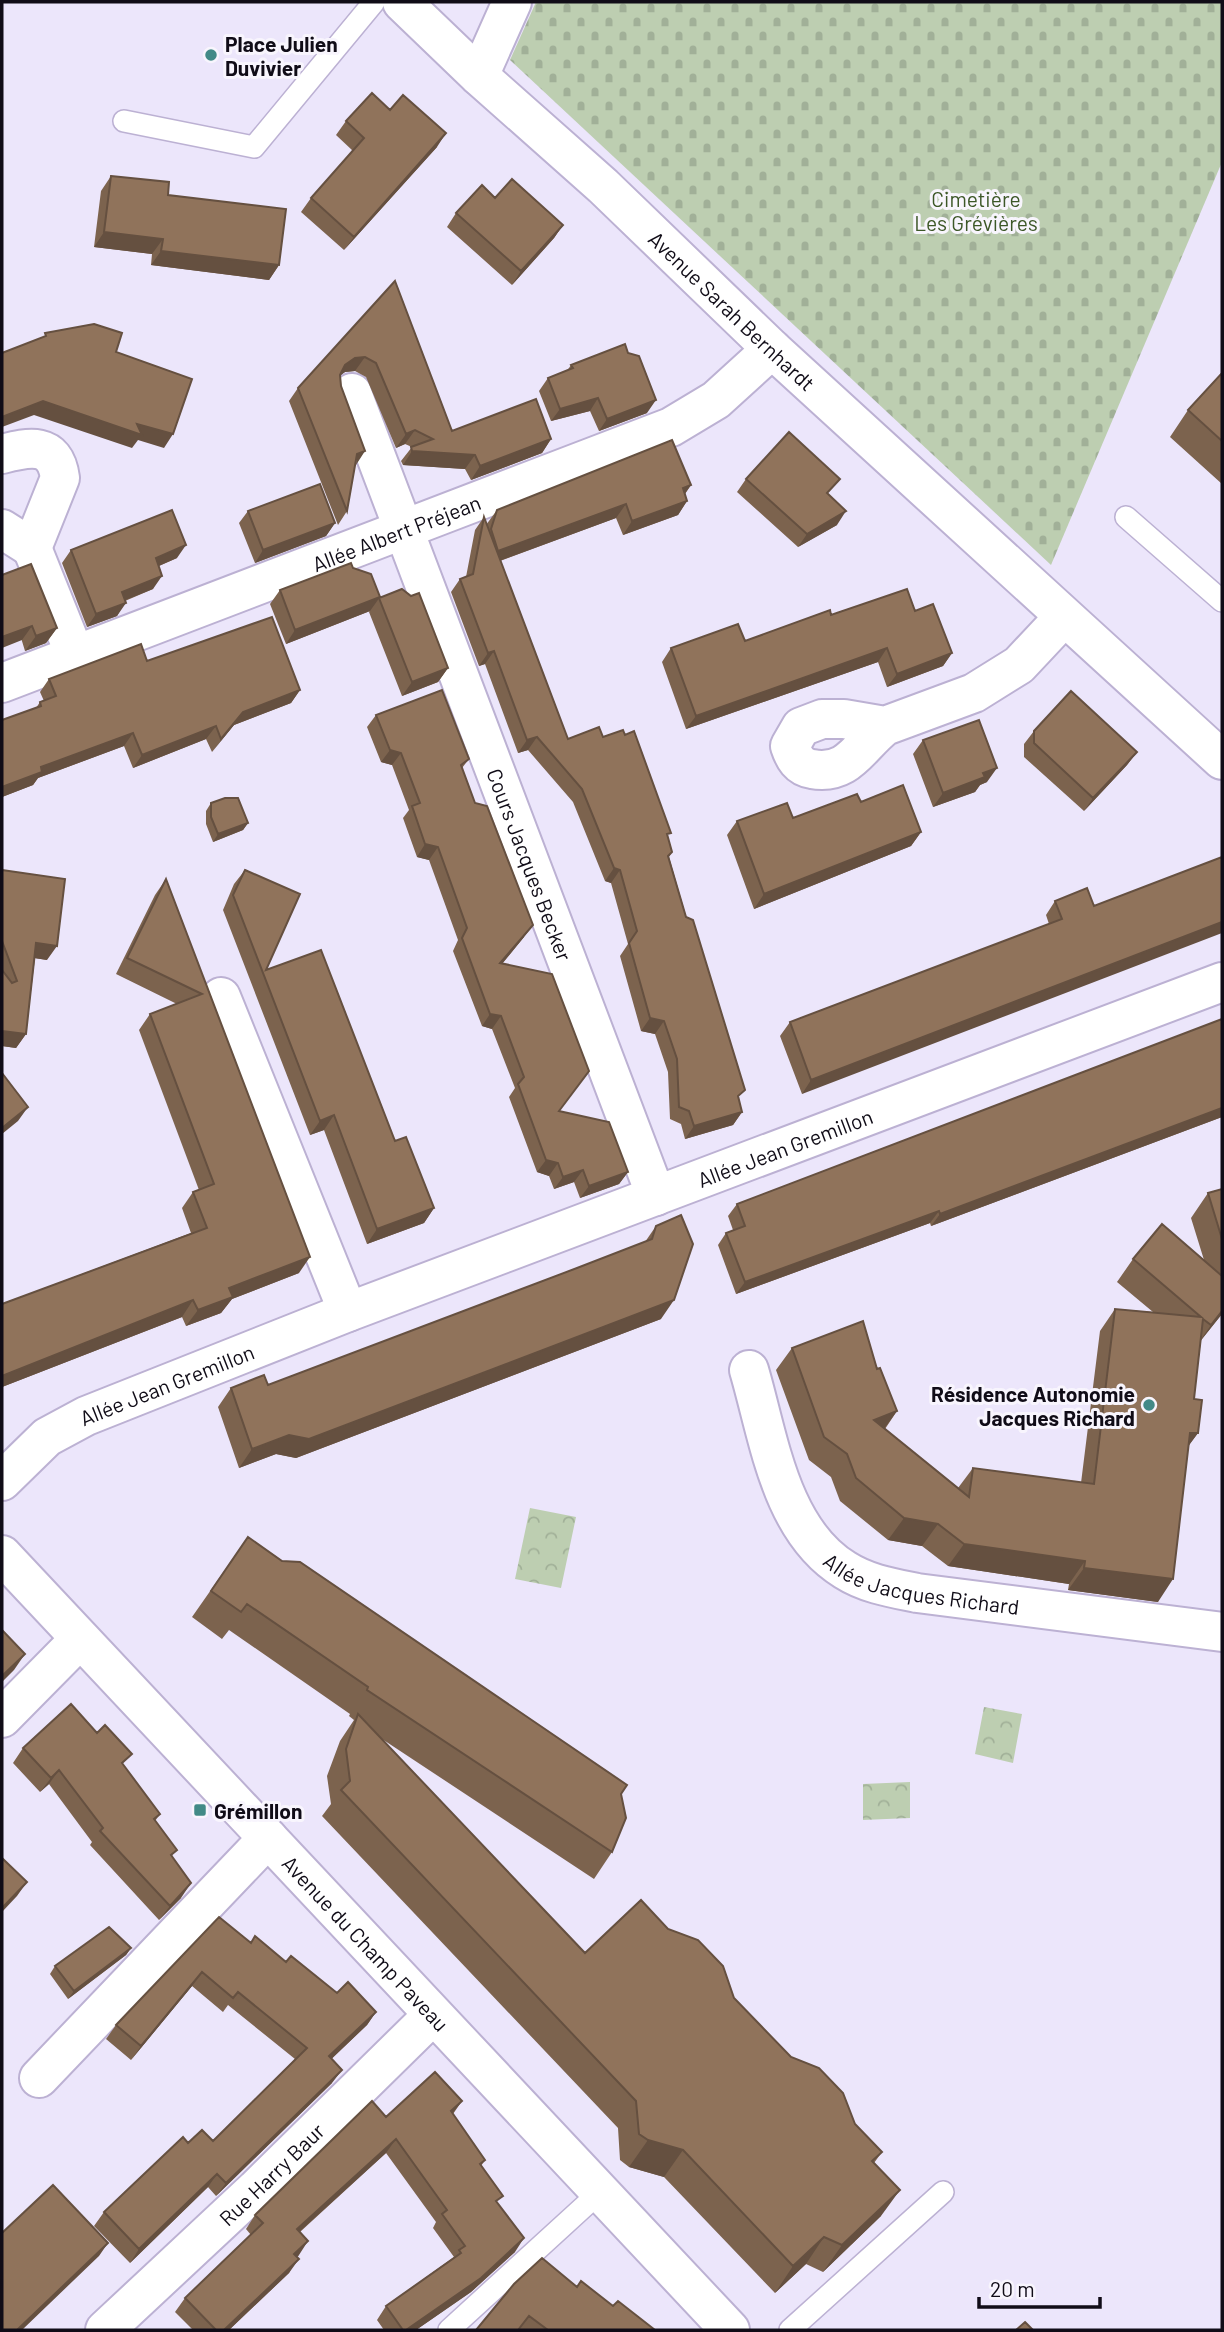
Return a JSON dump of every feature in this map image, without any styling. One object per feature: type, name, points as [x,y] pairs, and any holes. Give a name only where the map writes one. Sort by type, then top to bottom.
[{"type":"street","name":"Avenue Sarah Bernhardt","points":[[401,2],[479,76],[603,186],[772,349],[1222,760]]},
{"type":"street","points":[[479,76],[512,2]]},
{"type":"street","name":"Allée Albert Préjean","points":[[2,683],[406,531],[671,427],[716,400],[772,349]]},
{"type":"street","name":"Cours Jacques Becker","points":[[352,393],[656,1196]]},
{"type":"street","points":[[2,454],[31,447],[43,450],[58,467],[60,478],[17,538],[75,655]]},
{"type":"street","points":[[885,726],[974,693],[999,679],[1019,665],[1064,617]]},
{"type":"street","name":"Allée Jean Gremillon","points":[[2,1481],[47,1437],[86,1416],[348,1312],[1222,982]]},
{"type":"street","points":[[221,997],[348,1312]]},
{"type":"street","name":"Allée Jacques Richard","points":[[749,1370],[783,1488],[800,1523],[820,1549],[845,1570],[878,1585],[917,1593],[1222,1632]]},
{"type":"street","name":"Avenue du Champ Paveau","points":[[2,1555],[730,2330]]},
{"type":"street","points":[[2,1718],[80,1639]]},
{"type":"street","points":[[39,2078],[268,1838]]},
{"type":"street","name":"Rue Harry Baur","points":[[105,2330],[256,2189],[433,2015]]},
{"type":"lane","points":[[124,121],[254,146],[374,2]]},
{"type":"lane","points":[[1126,517],[1222,601]]},
{"type":"lane","points":[[449,2330],[600,2192]]},
{"type":"lane","points":[[790,2330],[943,2192]]},
{"type":"green space","name":"Cimetière Les Grévières","points":[[536,2],[1222,2],[1222,162],[1051,565],[510,60]]},
{"type":"green space","points":[[530,1508],[576,1517],[561,1588],[515,1579]]},
{"type":"green space","points":[[984,1707],[1022,1714],[1013,1763],[975,1754]]},
{"type":"green space","points":[[910,1782],[910,1818],[863,1820],[863,1784]]},
{"type":"building","points":[[372,93],[390,110],[403,95],[446,133],[354,237],[311,198],[364,138],[346,121]]},
{"type":"building","points":[[111,176],[169,182],[168,195],[286,209],[279,265],[161,251],[163,239],[104,232]]},
{"type":"building","points":[[512,179],[563,225],[521,271],[456,213],[482,185],[495,198]]},
{"type":"building","points":[[395,281],[452,431],[536,399],[551,439],[480,466],[475,455],[412,451],[411,447],[433,439],[415,430],[406,434],[376,363],[365,357],[355,358],[345,365],[340,375],[341,386],[365,451],[357,454],[347,511],[298,388]]},
{"type":"building","points":[[94,324],[122,333],[116,352],[192,379],[173,434],[137,424],[142,435],[43,401],[2,417],[2,353],[46,336],[45,333]]},
{"type":"building","points":[[625,344],[628,353],[639,356],[656,400],[607,419],[598,398],[560,409],[548,378],[573,368],[571,365]]},
{"type":"building","points":[[1222,373],[1222,441],[1188,410]]},
{"type":"building","points":[[789,432],[840,479],[827,493],[846,511],[807,534],[746,479]]},
{"type":"building","points":[[672,440],[691,485],[683,488],[687,501],[632,521],[626,504],[498,551],[491,529],[497,510]]},
{"type":"building","points":[[320,484],[335,523],[263,550],[248,511]]},
{"type":"building","points":[[172,510],[186,545],[156,558],[162,576],[122,592],[126,603],[96,614],[71,550]]},
{"type":"building","points":[[484,517],[568,739],[599,727],[603,737],[623,730],[625,735],[634,731],[671,833],[667,834],[672,852],[668,856],[686,917],[693,920],[745,1090],[738,1096],[742,1112],[694,1126],[689,1111],[679,1107],[677,1059],[664,1021],[650,1018],[629,943],[637,931],[620,870],[614,868],[582,789],[537,737],[527,740],[494,651],[488,653],[460,579],[473,574]]},
{"type":"building","points":[[351,563],[353,568],[371,574],[380,597],[295,630],[280,590]]},
{"type":"building","points":[[31,564],[57,628],[36,636],[32,626],[2,637],[2,575]]},
{"type":"building","points":[[402,589],[411,596],[419,593],[448,668],[412,682],[379,598]]},
{"type":"building","points":[[907,589],[915,611],[933,604],[952,653],[897,674],[887,648],[696,716],[671,648],[738,624],[745,641],[830,610],[831,615]]},
{"type":"building","points":[[272,617],[300,690],[243,712],[221,739],[216,726],[142,755],[133,733],[41,767],[42,772],[2,787],[2,720],[41,706],[40,702],[56,696],[49,679],[141,644],[147,661]]},
{"type":"building","points":[[442,690],[469,759],[461,765],[475,803],[487,806],[533,925],[500,963],[552,974],[589,1071],[559,1111],[609,1122],[628,1172],[589,1186],[583,1170],[563,1177],[558,1163],[546,1160],[518,1084],[524,1077],[501,1016],[490,1014],[462,938],[467,928],[438,847],[425,844],[412,806],[420,803],[401,753],[390,750],[376,715]]},
{"type":"building","points":[[1071,691],[1137,752],[1093,798],[1034,743],[1034,731]]},
{"type":"building","points":[[979,720],[997,768],[983,773],[985,777],[943,793],[923,740]]},
{"type":"building","points":[[903,785],[921,832],[764,894],[737,821],[787,803],[793,818],[857,794],[861,802]]},
{"type":"building","points":[[225,798],[238,798],[248,823],[218,834],[211,817],[211,803]]},
{"type":"building","points":[[1222,857],[1222,922],[811,1080],[790,1022],[1062,919],[1055,901],[1087,888],[1094,906]]},
{"type":"building","points":[[2,870],[65,879],[57,946],[36,943],[26,1034],[2,1031],[2,970],[12,983],[17,981],[2,941]]},
{"type":"building","points":[[245,870],[300,894],[266,970],[321,950],[395,1141],[406,1137],[434,1208],[377,1229],[334,1115],[320,1121],[233,895]]},
{"type":"building","points":[[166,879],[310,1257],[229,1288],[233,1297],[198,1310],[193,1300],[2,1376],[2,1304],[207,1228],[193,1192],[214,1184],[150,1014],[202,994],[127,958]]},
{"type":"building","points":[[1222,1019],[1222,1108],[940,1214],[939,1211],[745,1282],[726,1233],[745,1226],[737,1204]]},
{"type":"building","points":[[2,1073],[28,1107],[2,1128]]},
{"type":"building","points":[[1222,1189],[1222,1239],[1208,1193]]},
{"type":"building","points":[[681,1215],[693,1244],[674,1300],[309,1439],[289,1435],[252,1449],[231,1388],[264,1375],[268,1385],[577,1268],[652,1239],[656,1226]]},
{"type":"building","points":[[1162,1224],[1222,1276],[1222,1311],[1211,1325],[1203,1319],[1194,1399],[1202,1400],[1198,1433],[1190,1433],[1173,1579],[1084,1568],[1085,1561],[964,1544],[938,1524],[904,1518],[856,1478],[847,1454],[824,1437],[792,1348],[863,1321],[877,1369],[880,1368],[897,1411],[874,1420],[969,1497],[973,1468],[1094,1484],[1115,1309],[1201,1317],[1133,1259]]},
{"type":"building","points":[[248,1537],[282,1561],[300,1562],[627,1785],[621,1794],[626,1818],[612,1852],[367,1690],[368,1687],[247,1604],[241,1612],[211,1591]]},
{"type":"building","points":[[2,1630],[25,1654],[2,1676]]},
{"type":"building","points":[[71,1704],[97,1733],[105,1725],[132,1754],[122,1763],[160,1814],[154,1819],[177,1850],[171,1855],[191,1883],[170,1906],[100,1831],[103,1828],[59,1770],[51,1778],[23,1748]]},
{"type":"building","points":[[358,1714],[585,1953],[641,1900],[668,1929],[698,1940],[723,1966],[734,1998],[791,2057],[819,2068],[843,2093],[855,2124],[882,2152],[872,2161],[900,2190],[842,2245],[824,2237],[793,2266],[683,2150],[648,2140],[639,2134],[636,2101],[341,1790],[350,1781],[346,1749]]},
{"type":"building","points":[[2,1858],[27,1882],[2,1908]]},
{"type":"building","points":[[219,1917],[251,1943],[255,1936],[286,1962],[291,1956],[337,1993],[348,1982],[376,2012],[329,2056],[342,2070],[226,2183],[217,2174],[139,2249],[104,2212],[183,2137],[188,2143],[202,2130],[213,2141],[307,2048],[238,1992],[233,1998],[202,1972],[141,2046],[116,2025]]},
{"type":"building","points":[[109,1927],[131,1948],[74,1991],[55,1966]]},
{"type":"building","points":[[435,2072],[462,2101],[451,2111],[485,2160],[480,2164],[503,2196],[496,2201],[524,2238],[481,2278],[403,2330],[386,2306],[461,2253],[459,2250],[465,2246],[442,2214],[447,2210],[396,2139],[297,2229],[308,2241],[294,2254],[299,2259],[224,2330],[216,2330],[185,2298],[263,2223],[255,2215],[372,2101],[386,2117]]},
{"type":"building","points":[[53,2185],[108,2243],[17,2330],[2,2330],[2,2233]]},
{"type":"building","points":[[542,2258],[577,2287],[581,2281],[613,2306],[618,2301],[655,2330],[548,2330],[529,2316],[518,2330],[476,2330],[514,2284]]},
{"type":"building","points":[[1025,2322],[1033,2330],[1016,2330]]},
{"type":"place","name":"Place Julien Duvivier","points":[[211,55]]},
{"type":"place","name":"Résidence Autonomie Jacques Richard","points":[[1149,1405]]},
{"type":"place","name":"Grémillon","points":[[200,1810]]}]
